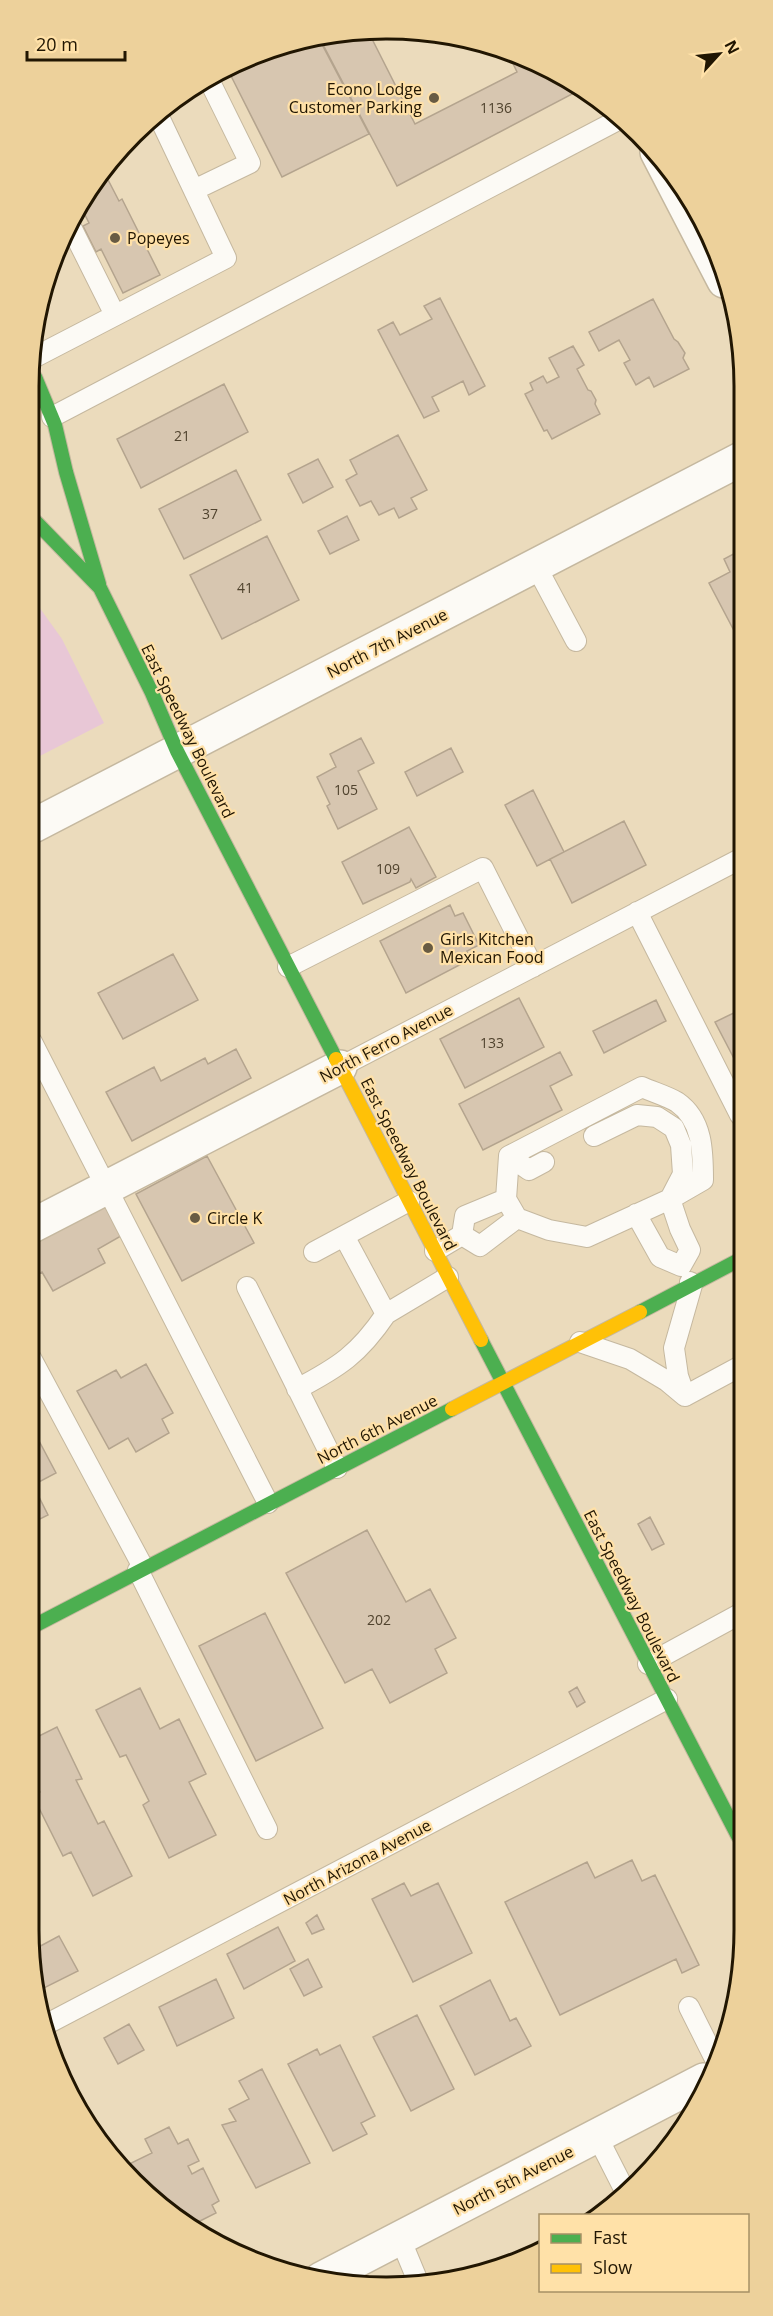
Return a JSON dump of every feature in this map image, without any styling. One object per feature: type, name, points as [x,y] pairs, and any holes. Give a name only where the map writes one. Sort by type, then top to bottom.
[{"type":"main road","points":[[39,386],[52,417],[100,588]]},
{"type":"main road","name":"East Speedway Boulevard","points":[[39,525],[100,588],[152,693],[177,752],[734,1828]]},
{"type":"main road","name":"North 6th Avenue","points":[[39,1623],[734,1263]]},
{"type":"street","name":"North 7th Avenue","points":[[39,823],[734,463]]},
{"type":"street","name":"North Ferro Avenue","points":[[39,1222],[340,1067]]},
{"type":"street","name":"North 5th Avenue","points":[[333,2273],[698,2083]]},
{"type":"lane","points":[[194,190],[250,163],[212,86]]},
{"type":"lane","points":[[41,354],[226,258],[161,122]]},
{"type":"lane","points":[[52,417],[613,123]]},
{"type":"lane","points":[[75,234],[115,315]]},
{"type":"lane","points":[[536,566],[576,641]]},
{"type":"lane","name":"North Ferro Avenue","points":[[340,1067],[734,862]]},
{"type":"lane","points":[[288,967],[483,868],[533,966]]},
{"type":"lane","points":[[637,912],[734,1103]]},
{"type":"lane","points":[[39,1056],[268,1503]]},
{"type":"lane","points":[[642,1087],[678,1103],[693,1121],[702,1142],[703,1180],[670,1199],[587,1237],[549,1230],[517,1218],[506,1199],[509,1156],[642,1087]]},
{"type":"lane","points":[[594,1136],[637,1115],[657,1117],[674,1128],[681,1145],[683,1174],[670,1199],[690,1250],[681,1266]]},
{"type":"lane","points":[[509,1156],[529,1170],[544,1162]]},
{"type":"lane","points":[[462,1235],[465,1216],[506,1199]]},
{"type":"lane","points":[[314,1252],[409,1201]]},
{"type":"lane","points":[[636,1214],[660,1257],[681,1266],[692,1285],[674,1348],[678,1376],[685,1396]]},
{"type":"lane","points":[[462,1235],[480,1246],[517,1218]]},
{"type":"lane","points":[[435,1251],[462,1235]]},
{"type":"lane","points":[[344,1236],[386,1314]]},
{"type":"lane","points":[[297,1389],[334,1369],[357,1351],[386,1314],[448,1277]]},
{"type":"lane","points":[[247,1287],[336,1468]]},
{"type":"lane","points":[[580,1342],[630,1359],[667,1381],[685,1396]]},
{"type":"lane","points":[[685,1396],[734,1370]]},
{"type":"lane","points":[[39,1373],[140,1569],[267,1829]]},
{"type":"lane","points":[[648,1664],[734,1617]]},
{"type":"lane","name":"North Arizona Avenue","points":[[52,2022],[667,1699]]},
{"type":"lane","points":[[688,2007],[712,2052]]},
{"type":"lane","points":[[597,2136],[622,2185]]},
{"type":"lane","points":[[400,2238],[416,2275]]},
{"type":"shaded area","points":[[39,607],[62,639],[104,723],[39,756]]},
{"type":"building","points":[[372,40],[415,124],[517,72],[513,63],[573,94],[397,186],[323,45]]},
{"type":"building","points":[[322,45],[369,134],[282,177],[231,76],[275,57]]},
{"type":"building","name":"Popeyes","points":[[108,179],[119,201],[122,199],[160,275],[123,293],[101,249],[96,252],[83,226],[89,223],[85,215]]},
{"type":"building","points":[[440,298],[485,386],[469,395],[463,381],[432,397],[439,411],[424,418],[378,330],[393,322],[400,335],[432,319],[424,306]]},
{"type":"building","points":[[653,299],[674,339],[685,353],[683,358],[689,369],[654,387],[649,377],[636,385],[624,363],[630,360],[619,340],[599,351],[589,332]]},
{"type":"building","points":[[573,346],[584,365],[577,369],[596,400],[595,404],[600,414],[552,439],[547,430],[544,431],[525,394],[533,390],[530,383],[543,376],[547,383],[559,377],[549,358]]},
{"type":"building","points":[[224,384],[248,432],[141,488],[117,439]]},
{"type":"building","points":[[398,435],[427,490],[411,498],[417,509],[399,518],[394,508],[379,515],[371,501],[360,506],[346,480],[357,474],[350,460]]},
{"type":"building","points":[[318,459],[333,487],[303,503],[288,474]]},
{"type":"building","points":[[236,470],[261,520],[184,559],[159,509]]},
{"type":"building","points":[[347,516],[359,540],[330,554],[318,531]]},
{"type":"building","points":[[267,536],[299,600],[222,639],[190,575]]},
{"type":"building","points":[[734,554],[734,631],[709,583],[730,572],[724,559]]},
{"type":"building","points":[[361,738],[374,763],[358,771],[377,809],[338,829],[327,806],[330,804],[317,777],[336,767],[330,754]]},
{"type":"building","points":[[451,748],[463,772],[417,796],[405,772]]},
{"type":"building","points":[[533,790],[564,852],[537,866],[505,805]]},
{"type":"building","points":[[624,821],[646,865],[572,903],[550,859]]},
{"type":"building","points":[[409,827],[436,877],[416,888],[411,879],[410,882],[363,904],[342,862]]},
{"type":"building","name":"Girls Kitchen Mexican Food","points":[[450,905],[455,916],[463,913],[479,945],[467,951],[471,959],[406,993],[380,941]]},
{"type":"building","points":[[173,954],[198,1000],[123,1039],[98,993]]},
{"type":"building","points":[[519,998],[544,1047],[465,1088],[440,1039]]},
{"type":"building","points":[[656,1000],[666,1021],[604,1053],[593,1031]]},
{"type":"building","points":[[734,1013],[734,1058],[715,1022]]},
{"type":"building","points":[[236,1049],[251,1078],[132,1141],[106,1092],[154,1067],[161,1081],[205,1058],[208,1064]]},
{"type":"building","points":[[560,1052],[572,1075],[550,1086],[562,1110],[483,1150],[459,1104]]},
{"type":"building","name":"Circle K","points":[[207,1156],[254,1243],[182,1281],[136,1194]]},
{"type":"building","points":[[104,1204],[121,1236],[98,1249],[105,1263],[53,1291],[42,1272],[39,1274],[39,1239]]},
{"type":"building","points":[[146,1364],[173,1413],[162,1419],[169,1433],[136,1452],[128,1438],[109,1449],[77,1391],[116,1370],[121,1378]]},
{"type":"building","points":[[39,1441],[56,1473],[39,1482]]},
{"type":"building","points":[[39,1497],[48,1515],[39,1520]]},
{"type":"building","points":[[650,1517],[664,1544],[652,1550],[638,1524]]},
{"type":"building","points":[[367,1530],[406,1602],[430,1589],[456,1638],[435,1649],[447,1673],[390,1703],[372,1669],[345,1683],[286,1573]]},
{"type":"building","points":[[265,1613],[323,1728],[256,1761],[199,1646]]},
{"type":"building","points":[[577,1687],[585,1702],[577,1707],[569,1692]]},
{"type":"building","points":[[140,1688],[160,1729],[179,1719],[206,1774],[189,1782],[216,1835],[169,1858],[143,1805],[149,1801],[126,1755],[120,1757],[96,1710]]},
{"type":"building","points":[[57,1727],[82,1779],[76,1780],[98,1824],[104,1821],[132,1876],[93,1896],[71,1852],[63,1856],[39,1808],[39,1736]]},
{"type":"building","points":[[632,1860],[642,1881],[655,1875],[699,1965],[682,1973],[676,1959],[560,2015],[505,1902],[587,1862],[595,1878]]},
{"type":"building","points":[[404,1883],[411,1896],[438,1883],[472,1953],[413,1982],[372,1899]]},
{"type":"building","points":[[317,1915],[324,1929],[312,1934],[306,1923]]},
{"type":"building","points":[[278,1927],[295,1961],[244,1989],[227,1954]]},
{"type":"building","points":[[59,1936],[78,1971],[44,1988],[40,1946]]},
{"type":"building","points":[[308,1959],[322,1987],[304,1996],[290,1969]]},
{"type":"building","points":[[216,1979],[234,2018],[177,2046],[159,2007]]},
{"type":"building","points":[[490,1980],[510,2021],[516,2018],[531,2046],[475,2075],[440,2006]]},
{"type":"building","points":[[417,2015],[454,2089],[411,2111],[373,2037]]},
{"type":"building","points":[[129,2024],[144,2050],[118,2064],[104,2038]]},
{"type":"building","points":[[340,2045],[375,2116],[361,2123],[367,2134],[333,2151],[288,2064],[317,2049],[320,2055]]},
{"type":"building","points":[[262,2069],[310,2163],[256,2188],[222,2125],[236,2121],[229,2109],[249,2099],[239,2081]]},
{"type":"building","points":[[169,2127],[178,2144],[188,2139],[199,2161],[188,2166],[192,2174],[203,2168],[219,2201],[212,2205],[216,2213],[199,2222],[157,2191],[130,2164],[152,2153],[145,2139]]},
{"type":"traffic: fast","points":[[39,387],[55,425],[66,472],[99,584]]},
{"type":"traffic: fast","points":[[39,525],[100,588],[152,693],[177,751],[336,1059]]},
{"type":"traffic: fast","points":[[640,1312],[734,1263]]},
{"type":"traffic: fast","points":[[481,1340],[734,1828]]},
{"type":"traffic: fast","points":[[39,1623],[452,1409]]},
{"type":"traffic: slow","points":[[336,1059],[481,1340]]},
{"type":"traffic: slow","points":[[452,1409],[640,1312]]},
{"type":"place","name":"Econo Lodge Customer Parking","points":[[434,98]]},
{"type":"place","name":"Popeyes","points":[[115,238]]},
{"type":"place","name":"Girls Kitchen Mexican Food","points":[[428,948]]},
{"type":"place","name":"Circle K","points":[[195,1218]]}]
